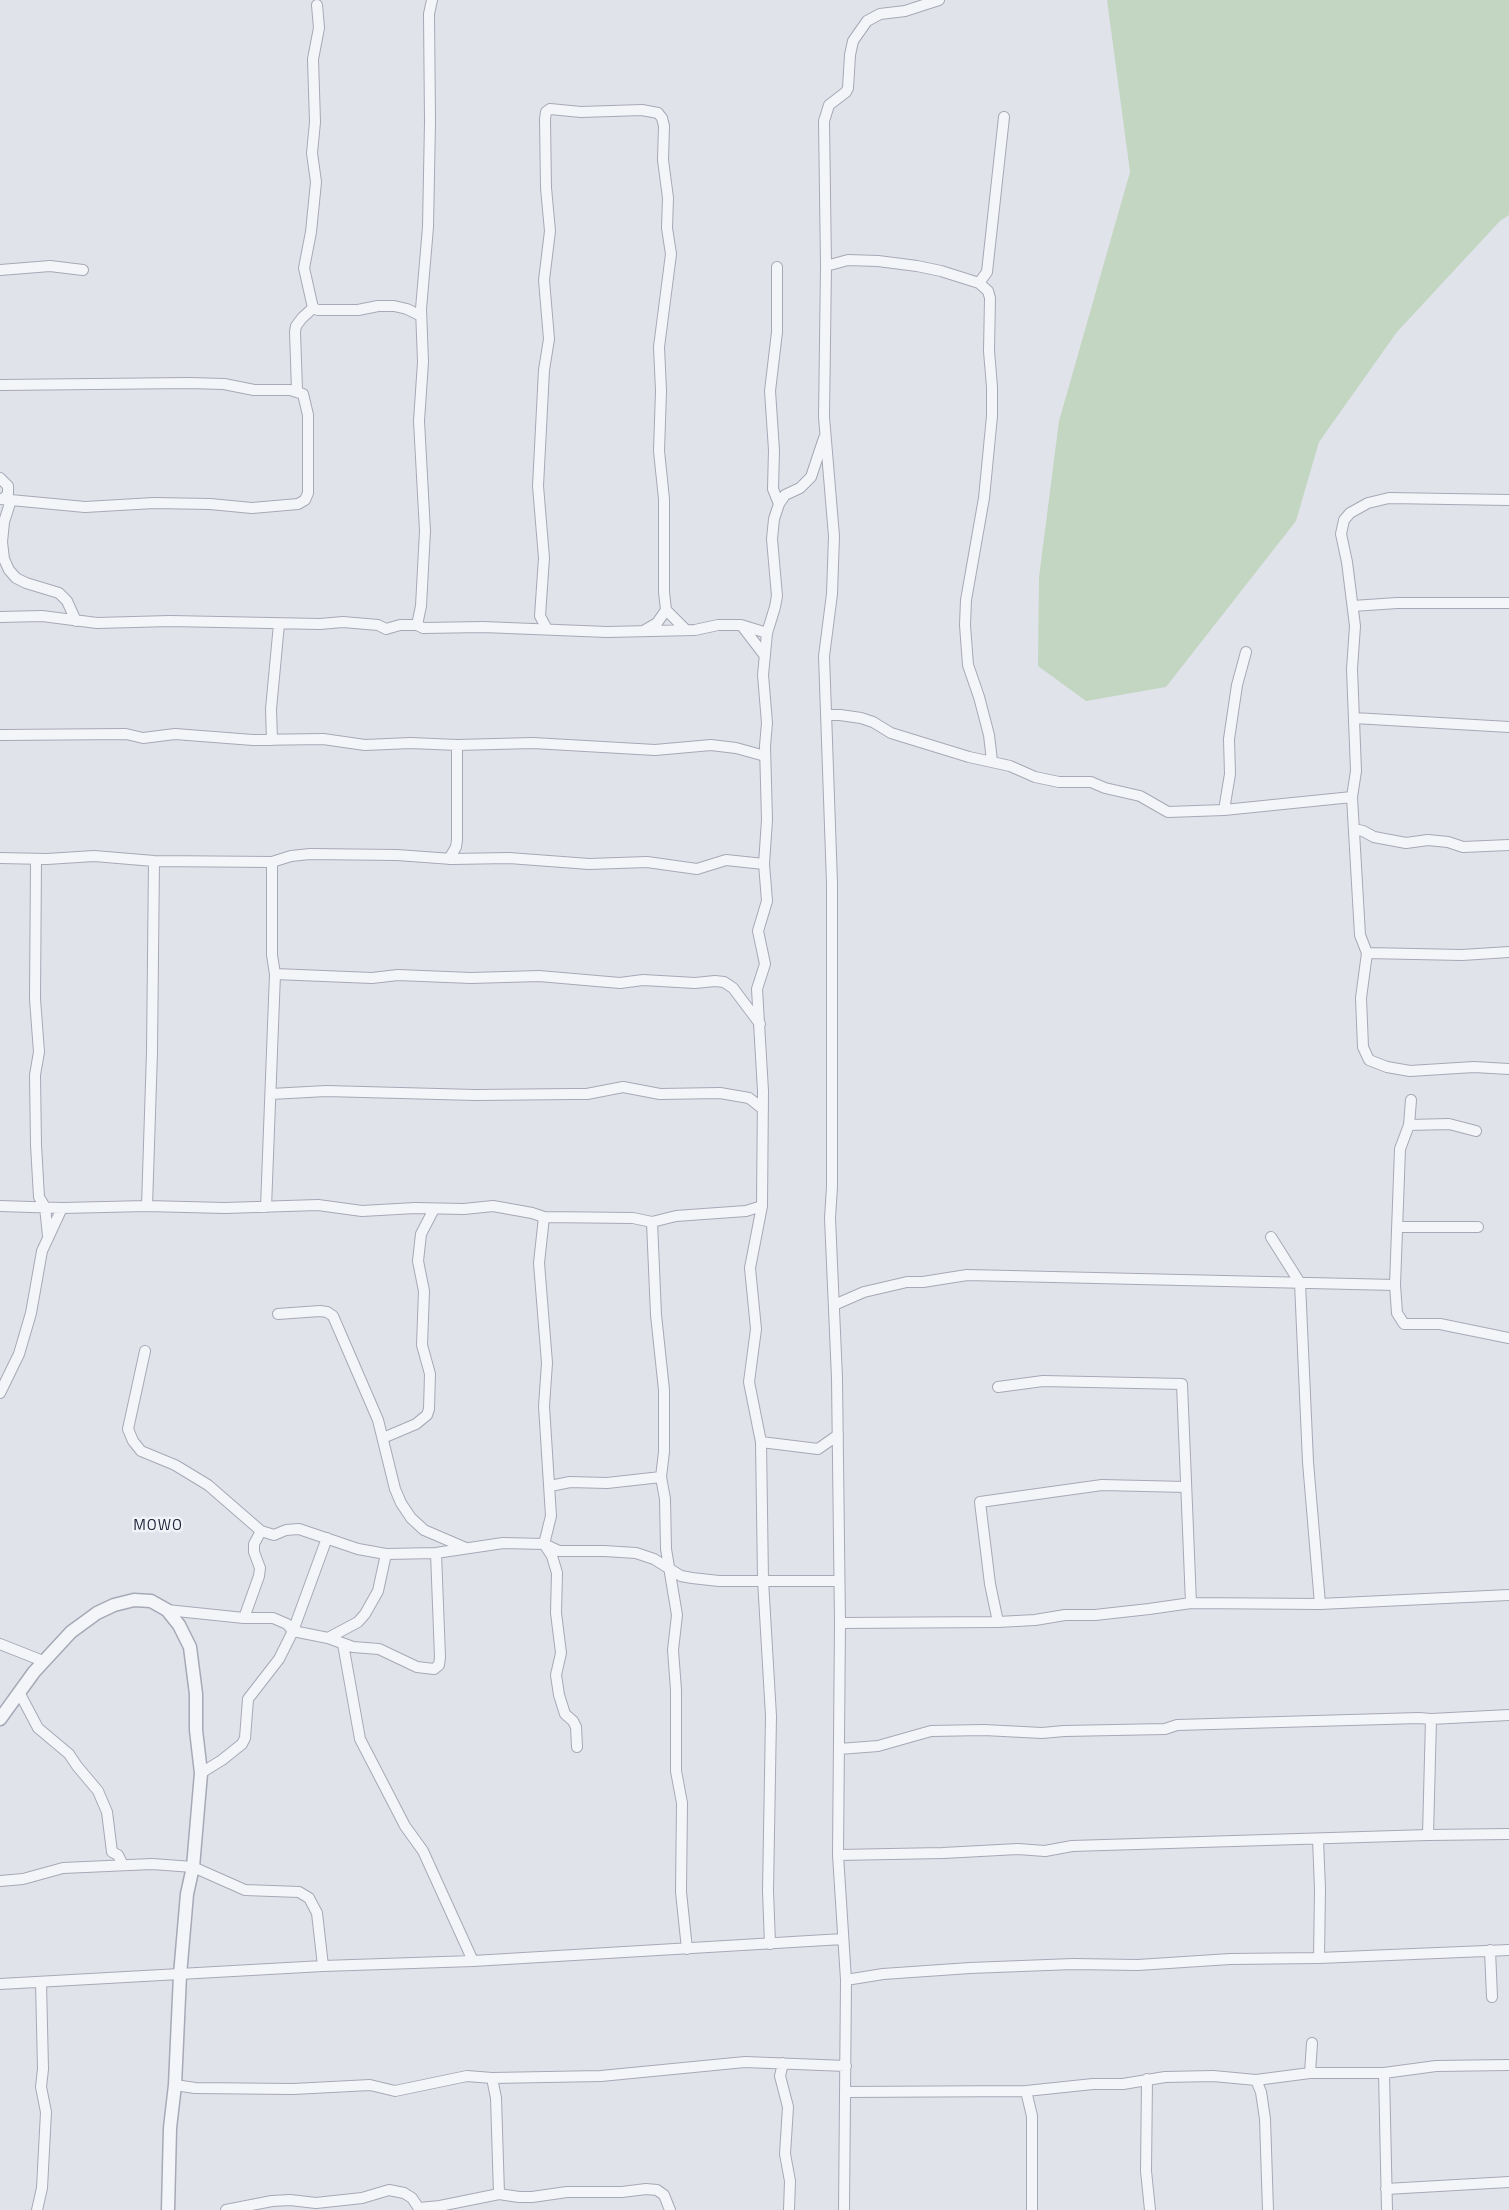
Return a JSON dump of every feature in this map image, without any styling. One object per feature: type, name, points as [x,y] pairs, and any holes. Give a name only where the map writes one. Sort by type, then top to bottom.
[{"type":"street","points":[[417,625],[421,606],[425,531],[419,421],[423,362],[422,316],[428,227],[430,122],[429,14],[432,0]]},
{"type":"street","points":[[844,2210],[846,1980],[838,1855],[840,1623],[838,1435],[830,1218],[832,1187],[832,883],[824,656],[832,594],[834,536],[824,437],[826,266],[824,121],[829,105],[846,92],[848,88],[850,55],[854,41],[867,21],[880,14],[905,12],[936,0]]},
{"type":"street","points":[[313,308],[304,268],[311,232],[316,182],[312,153],[315,122],[313,59],[319,28],[317,4]]},
{"type":"street","points":[[547,629],[540,616],[544,558],[538,486],[544,370],[549,339],[544,280],[550,231],[546,188],[545,119],[546,112],[550,109],[581,112],[651,111],[658,113],[662,118],[664,126],[663,160],[668,198],[667,228],[671,262],[658,347],[661,391],[659,451],[664,499],[663,565],[666,610],[686,630]]},
{"type":"street","points":[[978,283],[987,272],[1004,117]]},
{"type":"street","points":[[826,266],[848,260],[878,261],[941,271],[978,283],[988,291],[990,298],[989,351],[992,416],[984,498],[966,600],[965,625],[968,665],[979,696],[989,735],[992,761]]},
{"type":"street","points":[[0,270],[50,266],[83,270]]},
{"type":"street","points":[[776,267],[777,332],[770,391],[774,450],[773,488],[779,504]]},
{"type":"street","points":[[313,308],[318,310],[358,310],[378,306],[394,306],[408,309],[422,316]]},
{"type":"street","points":[[296,390],[296,326],[313,308]]},
{"type":"street","points":[[0,385],[189,383],[224,384],[254,390],[296,390],[303,394],[308,415],[308,493],[305,500],[298,504],[252,508],[154,502],[67,506],[5,499]]},
{"type":"street","points":[[770,1944],[768,1890],[771,1716],[763,1580],[761,1442],[749,1382],[756,1329],[750,1268],[762,1206],[764,1109],[757,988],[765,964],[758,931],[767,901],[764,864],[768,794],[765,756],[767,723],[763,683],[767,633],[776,608],[772,539],[774,518],[779,504],[785,495],[800,488],[811,477],[824,437]]},
{"type":"street","points":[[816,458],[828,463]]},
{"type":"street","points":[[0,478],[8,486],[8,494],[5,499],[2,542],[4,558],[9,570],[16,578],[26,583],[59,592],[66,600],[76,621]]},
{"type":"street","points":[[1509,500],[1398,497],[1378,500],[1350,513],[1344,520],[1342,534],[1355,626],[1352,669],[1356,771],[1352,797],[1360,935],[1368,953],[1361,998],[1363,1047],[1369,1060],[1387,1068],[1410,1071],[1474,1068],[1509,1069]]},
{"type":"street","points":[[1353,606],[1398,603],[1509,603]]},
{"type":"street","points":[[644,630],[656,623],[666,610]]},
{"type":"street","points":[[0,617],[42,616],[97,622],[170,621],[279,624],[356,622],[386,628],[400,625],[417,625],[423,628],[530,628],[607,632],[686,630],[718,625],[741,625],[767,633]]},
{"type":"street","points":[[530,628],[540,616]]},
{"type":"street","points":[[272,740],[271,709],[279,624]]},
{"type":"street","points":[[741,625],[765,656]]},
{"type":"street","points":[[1224,810],[1230,774],[1230,739],[1237,685],[1246,652]]},
{"type":"street","points":[[827,715],[861,718],[873,722],[891,733],[969,757],[992,761],[1042,779],[1091,782],[1123,793],[1140,796],[1168,812],[1224,810],[1352,797]]},
{"type":"street","points":[[1354,718],[1509,727]]},
{"type":"street","points":[[0,734],[126,734],[143,738],[175,734],[272,740],[323,739],[364,745],[533,743],[655,750],[711,745],[736,748],[765,756]]},
{"type":"street","points":[[448,859],[458,840],[458,745]]},
{"type":"street","points":[[1354,830],[1363,831],[1374,837],[1406,843],[1428,840],[1448,842],[1463,847],[1509,845]]},
{"type":"street","points":[[0,858],[36,859],[94,856],[154,861],[272,862],[310,854],[397,855],[448,859],[509,858],[589,864],[647,862],[697,869],[726,860],[764,864]]},
{"type":"street","points":[[36,859],[35,983],[39,1052],[35,1075],[36,1145],[40,1198],[45,1207],[48,1236]]},
{"type":"street","points":[[147,1206],[152,1052],[154,861]]},
{"type":"street","points":[[266,1207],[275,974],[272,956],[272,862]]},
{"type":"street","points":[[1368,953],[1462,955],[1509,952]]},
{"type":"street","points":[[275,974],[372,978],[398,975],[471,978],[539,976],[611,983],[642,980],[724,982],[733,988],[760,1024]]},
{"type":"street","points":[[271,1094],[326,1091],[475,1095],[581,1094],[623,1087],[660,1094],[720,1093],[749,1098],[764,1109]]},
{"type":"street","points":[[749,1098],[764,1091]]},
{"type":"street","points":[[1410,1100],[1409,1125],[1400,1149],[1394,1285],[1397,1313],[1404,1324],[1440,1324],[1509,1338]]},
{"type":"street","points":[[1409,1125],[1449,1124],[1476,1131]]},
{"type":"street","points":[[0,1206],[225,1208],[318,1205],[362,1212],[415,1208],[464,1209],[493,1206],[544,1217],[633,1218],[652,1222],[689,1214],[746,1211],[762,1206]]},
{"type":"street","points":[[0,1393],[20,1354],[31,1313],[42,1251],[62,1208]]},
{"type":"street","points":[[415,1208],[425,1225]]},
{"type":"street","points":[[383,1438],[416,1424],[427,1415],[429,1409],[429,1367],[422,1345],[424,1291],[418,1261],[425,1225],[434,1209]]},
{"type":"street","points":[[746,1211],[760,1220]]},
{"type":"street","points":[[544,1217],[540,1263],[547,1363],[544,1406],[551,1516],[544,1544],[552,1556],[557,1573],[556,1614],[560,1653],[556,1675],[559,1695],[565,1714],[573,1721],[576,1727],[577,1747]]},
{"type":"street","points":[[652,1222],[656,1315],[664,1390],[664,1452],[661,1477],[665,1499],[666,1549],[677,1615],[673,1650],[676,1690],[676,1771],[682,1803],[680,1886],[687,1948]]},
{"type":"street","points":[[1397,1227],[1478,1227]]},
{"type":"street","points":[[1271,1237],[1300,1283],[1308,1462],[1320,1604]]},
{"type":"street","points":[[834,1305],[864,1292],[907,1282],[923,1282],[967,1276],[1394,1285]]},
{"type":"street","points":[[278,1314],[320,1311],[327,1312],[333,1316],[378,1420],[395,1488],[411,1518],[424,1530],[466,1548]]},
{"type":"street","points":[[145,1351],[128,1429],[133,1442],[141,1451],[175,1465],[208,1485],[260,1531],[274,1535],[286,1530],[299,1529],[358,1549],[386,1554],[436,1553],[503,1543],[544,1544],[559,1550],[604,1550],[636,1554],[654,1560],[681,1576],[692,1578],[839,1581]]},
{"type":"street","points":[[998,1387],[1043,1381],[1182,1384],[1191,1603]]},
{"type":"street","points":[[761,1442],[818,1449],[838,1435]]},
{"type":"street","points":[[550,1486],[570,1482],[621,1483],[661,1477]]},
{"type":"street","points":[[998,1622],[990,1584],[980,1502],[1102,1485],[1186,1487]]},
{"type":"street","points":[[244,1618],[259,1576],[260,1568],[254,1552],[254,1544],[260,1531]]},
{"type":"street","points":[[201,1773],[222,1760],[242,1744],[245,1738],[248,1699],[279,1659],[293,1631],[327,1538]]},
{"type":"street","points":[[0,1719],[43,1661],[71,1632],[97,1613],[114,1605],[134,1600],[151,1602],[167,1610],[244,1618],[273,1618],[287,1624],[293,1631],[328,1638],[343,1644],[379,1649],[417,1667],[434,1669],[439,1665],[440,1658],[436,1553]]},
{"type":"street","points":[[328,1638],[358,1622],[366,1614],[378,1591],[386,1554]]},
{"type":"street","points":[[840,1623],[998,1622],[1149,1609],[1191,1603],[1320,1604],[1509,1595]]},
{"type":"street","points":[[167,1610],[180,1625],[190,1647],[196,1694],[196,1730],[201,1773],[193,1867],[187,1894],[180,1975],[175,2085],[170,2128],[169,2210]]},
{"type":"street","points":[[0,1644],[43,1661]]},
{"type":"street","points":[[343,1644],[360,1738],[405,1826],[423,1851],[473,1961]]},
{"type":"street","points":[[19,1692],[38,1728],[69,1754],[98,1791],[107,1812],[112,1852],[118,1855],[122,1865]]},
{"type":"street","points":[[839,1749],[878,1746],[931,1731],[984,1730],[1042,1733],[1166,1729],[1177,1725],[1419,1718],[1431,1720],[1509,1715]]},
{"type":"street","points":[[1428,1835],[1431,1720]]},
{"type":"street","points":[[838,1855],[1018,1849],[1045,1851],[1072,1846],[1509,1834]]},
{"type":"street","points":[[1318,1839],[1320,1889],[1318,1958]]},
{"type":"street","points":[[0,1881],[23,1879],[63,1868],[98,1868],[122,1865],[193,1867],[245,1890],[304,1894],[314,1905],[319,1921],[323,1966]]},
{"type":"street","points":[[0,1984],[323,1966],[473,1961],[843,1939]]},
{"type":"street","points":[[1490,1950],[1492,1997]]},
{"type":"street","points":[[846,1980],[883,1974],[970,1968],[1073,1964],[1138,1965],[1230,1959],[1318,1958],[1509,1950]]},
{"type":"street","points":[[38,2210],[42,2188],[46,2112],[41,2087],[43,2069],[41,1982]]},
{"type":"street","points":[[1310,2073],[1312,2043]]},
{"type":"street","points":[[175,2085],[205,2088],[293,2089],[370,2086],[395,2091],[457,2077],[602,2076],[745,2062],[846,2066]]},
{"type":"street","points":[[783,2063],[781,2084],[788,2107],[785,2154],[790,2181],[789,2210]]},
{"type":"street","points":[[845,2092],[1026,2091],[1093,2084],[1123,2084],[1164,2077],[1213,2076],[1256,2080],[1310,2073],[1384,2073],[1436,2066],[1509,2065]]},
{"type":"street","points":[[1384,2073],[1387,2210]]},
{"type":"street","points":[[492,2078],[496,2098],[499,2194]]},
{"type":"street","points":[[1147,2079],[1146,2171],[1150,2210]]},
{"type":"street","points":[[1256,2080],[1261,2092],[1265,2119],[1268,2210]]},
{"type":"street","points":[[1026,2091],[1032,2123],[1032,2210]]},
{"type":"street","points":[[1386,2189],[1509,2182]]},
{"type":"street","points":[[226,2210],[272,2201],[300,2206],[362,2198],[389,2190],[404,2193],[412,2198],[420,2209],[499,2194],[518,2197],[567,2192],[622,2192],[646,2189],[657,2190],[664,2195],[670,2210]]},
{"type":"green space","points":[[1107,0],[1509,0],[1509,215],[1500,221],[1397,332],[1319,442],[1296,521],[1166,687],[1086,701],[1038,666],[1039,577],[1059,421],[1130,172]]},
{"type":"district","name":"MOWO","points":[[158,1526]]}]
